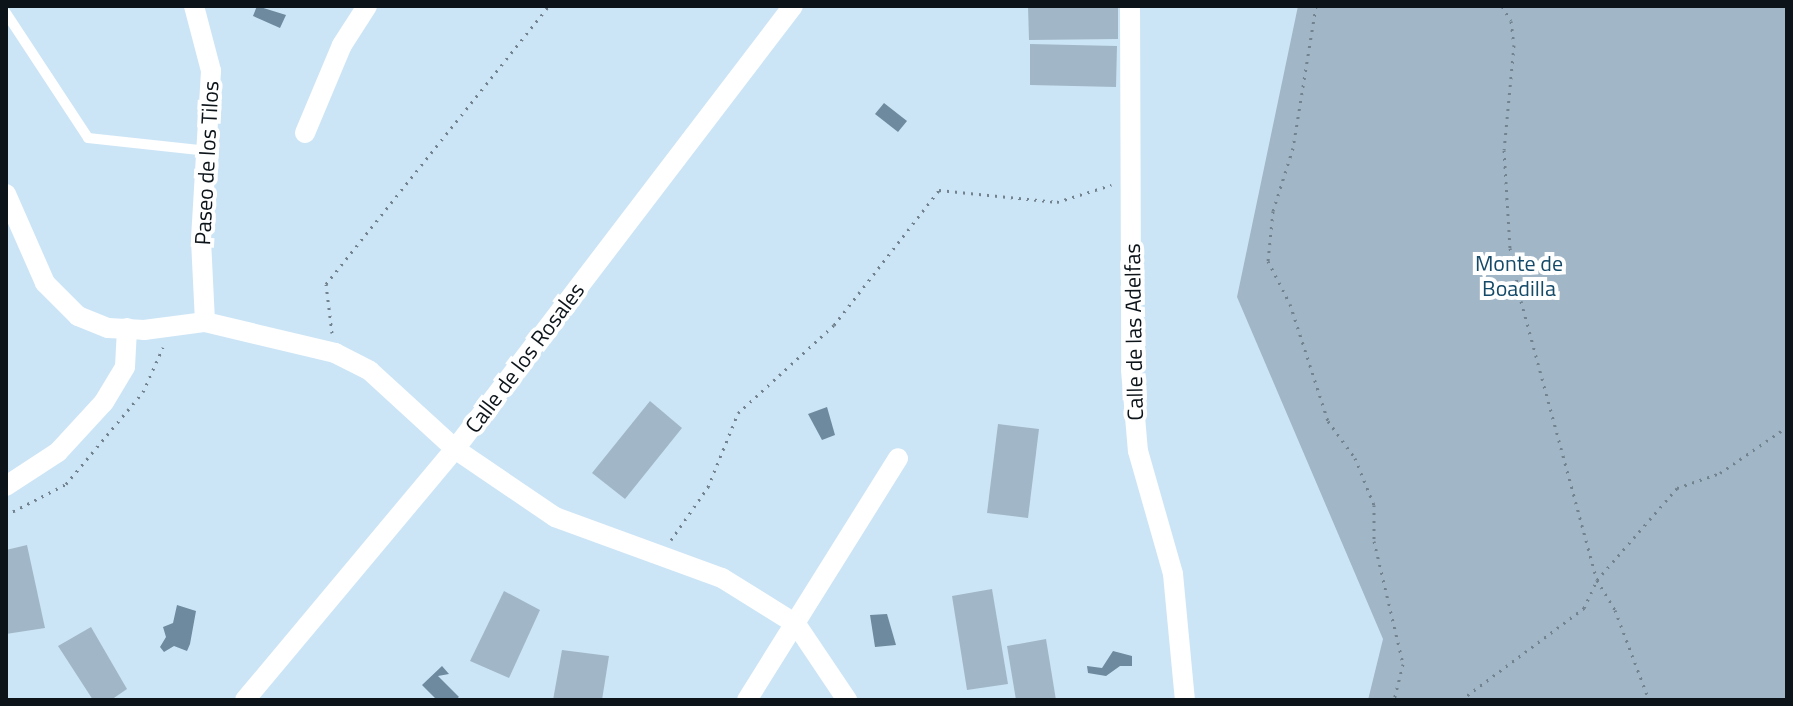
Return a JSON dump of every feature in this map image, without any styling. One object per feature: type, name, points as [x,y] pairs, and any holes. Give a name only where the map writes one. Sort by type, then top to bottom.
[{"type":"street","name":"Paseo de los Tilos","points":[[194,6],[211,71],[210,151],[201,240],[205,322]]},
{"type":"street","points":[[305,133],[342,45],[367,6]]},
{"type":"street","name":"Calle de los Rosales","points":[[245,700],[455,449],[793,6]]},
{"type":"street","name":"Calle de las Adelfas","points":[[1130,6],[1133,179],[1131,370],[1138,451],[1173,574],[1185,700]]},
{"type":"street","points":[[6,194],[45,283],[78,316],[108,328],[205,322],[335,353],[370,371],[455,449],[555,517],[722,578],[796,624],[847,700]]},
{"type":"street","points":[[6,486],[58,452],[104,402],[125,367],[127,328]]},
{"type":"street","points":[[747,700],[796,624],[866,502],[898,458]]},
{"type":"lane","points":[[6,13],[88,138],[210,151]]},
{"type":"path","points":[[335,353],[326,284],[549,6]]},
{"type":"path","points":[[1316,6],[1293,148],[1273,211],[1268,261],[1290,304],[1328,421],[1355,458],[1374,505],[1374,541],[1403,664],[1394,700]]},
{"type":"path","points":[[1504,7],[1514,45],[1504,134],[1510,248],[1532,356],[1597,580],[1615,610],[1649,700]]},
{"type":"path","points":[[660,556],[708,487],[738,413],[834,325],[939,190],[1057,202],[1133,179]]},
{"type":"path","points":[[1461,700],[1584,608],[1597,580],[1677,488],[1720,473],[1787,427]]},
{"type":"green space","points":[[1028,6],[1118,6],[1118,39],[1029,40]]},
{"type":"green space","name":"Monte de Boadilla","points":[[1298,6],[1787,6],[1787,700],[1368,700],[1383,639],[1237,297]]},
{"type":"green space","points":[[1030,44],[1117,46],[1116,87],[1030,85]]},
{"type":"green space","points":[[650,401],[682,428],[625,499],[592,473]]},
{"type":"green space","points":[[998,424],[1039,429],[1028,518],[987,513]]},
{"type":"green space","points":[[27,545],[45,628],[6,634],[6,550]]},
{"type":"green space","points":[[992,589],[1008,684],[967,690],[952,596]]},
{"type":"green space","points":[[504,591],[540,610],[509,678],[470,661]]},
{"type":"green space","points":[[91,627],[127,689],[111,700],[93,700],[58,646]]},
{"type":"green space","points":[[1046,639],[1056,700],[1016,700],[1007,646]]},
{"type":"green space","points":[[562,650],[609,656],[602,700],[553,700]]},
{"type":"shaded area","points":[[257,6],[286,15],[280,28],[253,16]]},
{"type":"shaded area","points":[[884,103],[907,121],[898,132],[875,114]]},
{"type":"shaded area","points":[[827,407],[835,435],[822,440],[808,414]]},
{"type":"shaded area","points":[[177,605],[196,611],[190,644],[187,651],[174,646],[164,652],[160,647],[166,637],[163,627],[173,623]]},
{"type":"shaded area","points":[[887,614],[896,645],[875,647],[870,615]]},
{"type":"shaded area","points":[[1113,651],[1132,656],[1132,666],[1120,666],[1106,676],[1088,673],[1087,666],[1102,668]]},
{"type":"shaded area","points":[[442,666],[449,674],[438,676],[459,697],[455,700],[437,700],[422,685]]}]
